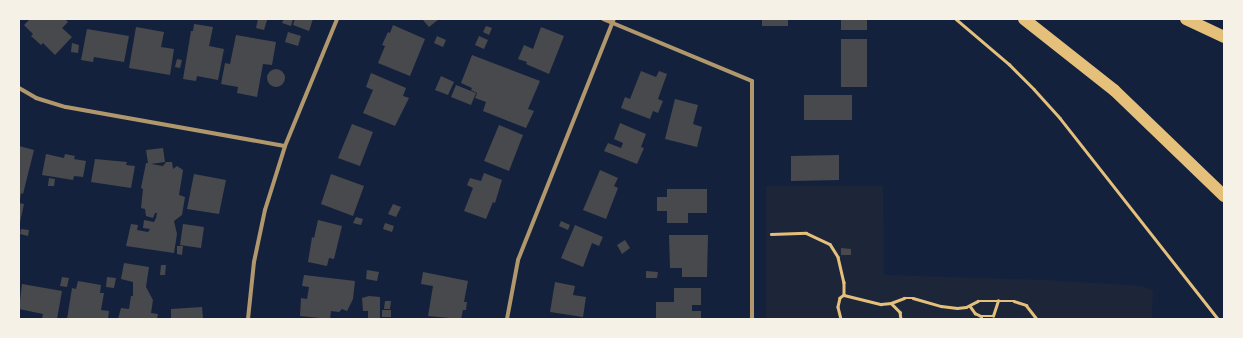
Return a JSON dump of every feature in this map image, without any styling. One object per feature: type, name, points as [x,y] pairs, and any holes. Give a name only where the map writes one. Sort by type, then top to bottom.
[{"type":"highway","points":[[1024,19],[1114,90],[1224,196]]},
{"type":"highway","points":[[1186,19],[1224,37]]},
{"type":"street","points":[[248,319],[257,241],[285,146],[338,19]]},
{"type":"street","points":[[603,19],[613,21],[752,80],[752,319]]},
{"type":"street","points":[[507,319],[518,260],[613,21]]},
{"type":"street","points":[[19,88],[36,98],[66,107],[285,146]]},
{"type":"path","points":[[956,19],[1009,64],[1060,118],[1218,319]]},
{"type":"path","points":[[771,234],[806,233],[830,244],[838,257],[842,272],[844,295]]},
{"type":"path","points":[[844,295],[881,304],[913,298],[949,307],[970,306],[978,301],[1020,302],[1031,310],[1037,319]]},
{"type":"path","points":[[841,319],[838,306],[840,298],[844,295]]},
{"type":"path","points":[[970,306],[975,313],[981,316],[993,316],[998,301]]},
{"type":"path","points":[[891,303],[900,312],[901,319]]},
{"type":"shaded area","points":[[766,186],[883,186],[884,275],[1045,280],[1143,286],[1153,291],[1152,319],[766,319]]},
{"type":"building","points":[[30,19],[65,19],[68,22],[62,28],[72,37],[55,55],[43,43],[41,45],[31,36],[33,34],[24,25]]},
{"type":"building","points":[[258,19],[267,20],[264,30],[256,28]]},
{"type":"building","points":[[284,19],[293,19],[291,26],[282,23]]},
{"type":"building","points":[[295,19],[313,19],[309,31],[293,25]]},
{"type":"building","points":[[422,19],[439,19],[429,27]]},
{"type":"building","points":[[762,19],[788,19],[788,26],[762,26]]},
{"type":"building","points":[[841,19],[867,19],[867,30],[841,30]]},
{"type":"building","points":[[194,24],[213,27],[209,46],[224,49],[218,80],[197,76],[196,81],[183,79],[191,31],[193,31]]},
{"type":"building","points":[[393,25],[425,39],[410,76],[378,63],[385,46],[382,45],[388,32],[390,33]]},
{"type":"building","points":[[486,26],[492,28],[489,35],[483,32]]},
{"type":"building","points":[[136,27],[164,32],[161,47],[174,49],[170,75],[129,68]]},
{"type":"building","points":[[541,27],[564,36],[549,74],[526,64],[527,62],[518,59],[524,45],[533,49]]},
{"type":"building","points":[[87,29],[129,36],[124,62],[94,57],[93,62],[81,60]]},
{"type":"building","points":[[288,32],[301,36],[298,46],[285,42]]},
{"type":"building","points":[[236,35],[276,42],[272,65],[263,64],[257,97],[237,93],[238,87],[221,84],[225,63],[230,64]]},
{"type":"building","points":[[437,36],[446,40],[443,47],[434,43]]},
{"type":"building","points":[[479,36],[488,40],[484,49],[475,45]]},
{"type":"building","points":[[841,39],[867,39],[867,87],[841,87]]},
{"type":"building","points":[[72,43],[79,45],[78,53],[71,52]]},
{"type":"building","points":[[472,55],[540,81],[528,109],[534,111],[526,128],[483,111],[486,102],[475,98],[477,93],[471,90],[472,88],[461,83]]},
{"type":"building","points":[[177,59],[182,60],[180,68],[175,67]]},
{"type":"building","points":[[276,69],[282,72],[285,78],[282,84],[276,87],[270,84],[267,78],[270,72]]},
{"type":"building","points":[[641,71],[656,77],[659,71],[667,74],[658,99],[663,101],[658,113],[653,111],[650,119],[621,108],[625,97],[630,99]]},
{"type":"building","points":[[371,73],[406,88],[403,96],[409,98],[395,126],[363,113],[373,90],[366,87]]},
{"type":"building","points":[[441,76],[454,82],[448,95],[435,90]]},
{"type":"building","points":[[456,85],[476,93],[471,105],[451,97]]},
{"type":"building","points":[[804,95],[852,95],[852,120],[804,120]]},
{"type":"building","points":[[675,99],[698,105],[693,124],[702,127],[697,147],[665,139]]},
{"type":"building","points":[[620,123],[646,134],[641,147],[644,148],[637,164],[604,151],[608,143],[621,148],[623,143],[614,139]]},
{"type":"building","points":[[352,124],[373,132],[360,166],[338,158]]},
{"type":"building","points":[[499,125],[523,135],[509,171],[484,161]]},
{"type":"building","points":[[19,146],[34,150],[23,194],[21,193],[20,200]]},
{"type":"building","points":[[163,148],[165,162],[151,164],[163,166],[166,162],[172,162],[173,169],[177,166],[183,170],[179,195],[185,197],[182,215],[174,221],[177,234],[174,253],[126,246],[131,224],[138,225],[137,230],[148,232],[150,229],[143,228],[144,220],[154,222],[156,218],[157,213],[155,213],[153,218],[146,216],[145,209],[141,208],[143,189],[141,188],[146,163],[148,163],[146,150]]},
{"type":"building","points":[[46,154],[64,158],[65,154],[75,156],[74,159],[86,161],[83,177],[74,176],[73,180],[42,175]]},
{"type":"building","points":[[839,155],[839,180],[791,181],[791,156]]},
{"type":"building","points":[[95,159],[127,162],[126,165],[135,166],[131,188],[91,182]]},
{"type":"building","points":[[600,170],[618,178],[614,186],[618,188],[606,219],[583,210]]},
{"type":"building","points":[[484,173],[502,180],[495,203],[493,202],[486,219],[464,211],[473,188],[467,185],[470,178],[481,181]]},
{"type":"building","points":[[194,174],[226,180],[219,214],[187,209]]},
{"type":"building","points":[[331,174],[364,186],[353,216],[321,204]]},
{"type":"building","points":[[49,178],[55,179],[54,186],[48,186]]},
{"type":"building","points":[[667,189],[707,189],[707,213],[688,213],[688,223],[667,223],[667,211],[657,211],[657,197],[667,197]]},
{"type":"building","points":[[19,203],[24,204],[20,222],[19,222]]},
{"type":"building","points":[[393,204],[401,207],[396,217],[388,214]]},
{"type":"building","points":[[356,217],[363,219],[361,225],[353,223]]},
{"type":"building","points":[[318,220],[342,226],[334,259],[329,258],[327,266],[308,262],[312,237],[314,238]]},
{"type":"building","points":[[561,221],[570,225],[568,230],[559,226]]},
{"type":"building","points":[[385,223],[394,226],[392,232],[383,229]]},
{"type":"building","points":[[183,224],[204,227],[201,248],[180,245]]},
{"type":"building","points":[[575,225],[603,237],[599,246],[592,243],[583,267],[561,258]]},
{"type":"building","points":[[21,229],[29,230],[28,236],[20,234]]},
{"type":"building","points":[[669,235],[708,235],[707,277],[682,277],[682,268],[670,268]]},
{"type":"building","points":[[625,240],[630,248],[622,254],[617,245]]},
{"type":"building","points":[[177,246],[183,246],[182,255],[177,254]]},
{"type":"building","points":[[841,248],[851,249],[851,255],[841,255]]},
{"type":"building","points":[[124,263],[149,267],[146,287],[153,300],[151,313],[158,314],[157,319],[118,319],[121,308],[129,309],[131,296],[133,296],[133,282],[121,279]]},
{"type":"building","points":[[161,265],[166,265],[165,275],[160,275]]},
{"type":"building","points":[[367,270],[379,272],[377,281],[366,279]]},
{"type":"building","points":[[646,271],[658,272],[657,278],[646,278]]},
{"type":"building","points":[[423,272],[468,281],[464,302],[467,302],[466,310],[463,310],[461,319],[428,316],[433,286],[421,284]]},
{"type":"building","points":[[304,275],[355,281],[353,299],[347,311],[342,309],[339,312],[331,311],[330,319],[300,316],[301,298],[307,299],[309,287],[302,286]]},
{"type":"building","points":[[62,277],[69,278],[67,287],[60,286]]},
{"type":"building","points":[[107,277],[116,278],[114,288],[106,287]]},
{"type":"building","points":[[78,281],[101,285],[100,293],[104,293],[101,310],[109,311],[108,319],[67,319],[72,288],[76,289]]},
{"type":"building","points":[[555,282],[575,286],[573,295],[586,297],[583,317],[550,312]]},
{"type":"building","points":[[22,284],[62,291],[57,319],[42,319],[43,314],[19,309]]},
{"type":"building","points":[[674,288],[701,288],[701,305],[692,305],[692,311],[701,311],[701,319],[656,319],[656,302],[674,302]]},
{"type":"building","points":[[369,296],[380,297],[380,319],[368,319],[368,311],[363,311],[362,298]]},
{"type":"building","points":[[385,301],[391,301],[390,309],[384,309]]},
{"type":"building","points":[[202,307],[203,319],[171,319],[171,309]]},
{"type":"building","points":[[382,310],[391,310],[391,317],[382,317]]}]
